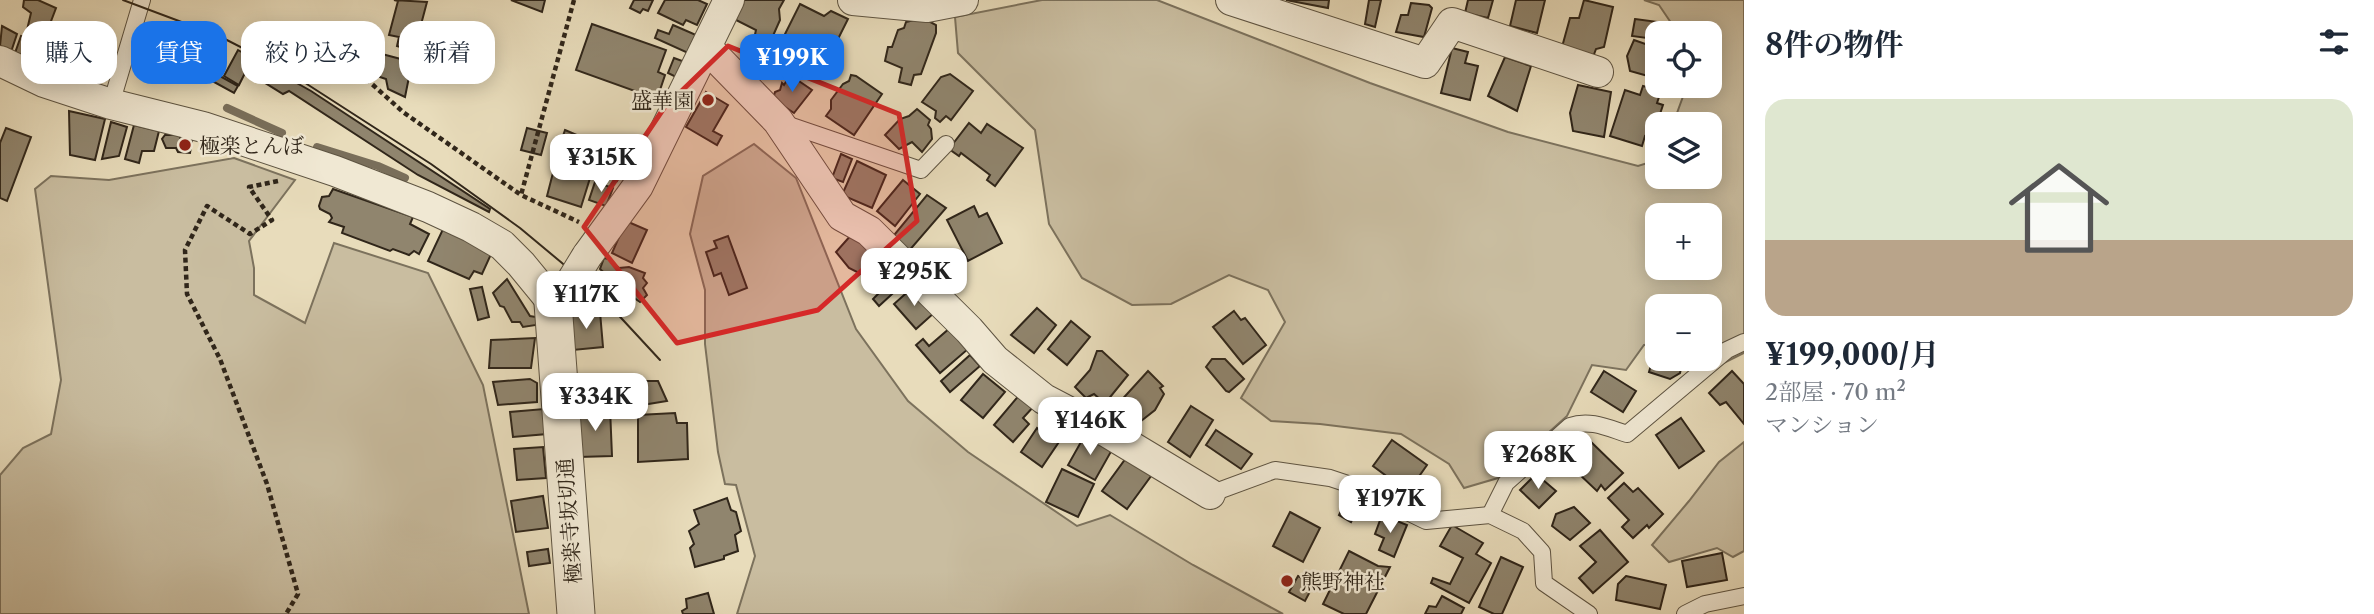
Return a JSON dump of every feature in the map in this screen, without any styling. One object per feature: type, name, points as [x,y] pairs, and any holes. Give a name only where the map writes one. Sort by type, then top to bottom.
[{"type":"street","points":[[0,61],[44,82],[111,104],[203,127],[335,171],[428,207],[502,244],[559,297],[638,186],[729,0]]},
{"type":"street","points":[[853,0],[927,7],[963,0]]},
{"type":"street","points":[[1231,0],[1425,63],[1452,23],[1598,72]]},
{"type":"street","points":[[707,48],[778,121],[842,216],[869,231],[969,330],[995,360],[1044,399],[1107,432],[1210,494]]},
{"type":"street","name":"極楽寺坂切通","points":[[559,297],[576,614]]},
{"type":"lane","points":[[135,21],[142,0]]},
{"type":"lane","points":[[111,104],[131,34]]},
{"type":"lane","points":[[778,121],[921,170],[946,144]]},
{"type":"lane","points":[[1490,515],[1506,483],[1570,426],[1581,422],[1591,423],[1627,434],[1727,350],[1744,342]]},
{"type":"lane","points":[[1210,494],[1275,470],[1330,478],[1354,486],[1426,522],[1490,515],[1523,531],[1542,552],[1545,583],[1589,614]]},
{"type":"lane","points":[[1685,614],[1705,604],[1744,596]]},
{"type":"path","points":[[521,195],[574,0]]},
{"type":"path","points":[[372,84],[403,112],[594,245]]},
{"type":"path","points":[[286,180],[249,187],[272,220],[250,234],[207,206],[185,250],[187,295],[230,384],[267,484],[298,594],[286,614]]},
{"type":"highlighted area","points":[[728,46],[899,114],[917,221],[818,310],[677,343],[584,227],[664,108]]},
{"type":"shaded area","points":[[1042,0],[1157,0],[1370,83],[1508,132],[1638,166],[1645,164],[1645,189],[1722,189],[1722,112],[1677,112],[1682,98],[1722,98],[1722,21],[1670,21],[1659,5],[1644,0],[1744,0],[1744,353],[1722,364],[1722,294],[1645,294],[1645,345],[1626,370],[1592,365],[1567,416],[1498,478],[1464,488],[1449,464],[1401,434],[1271,421],[1241,398],[1285,322],[1268,290],[1229,275],[1171,304],[1132,305],[1082,278],[1049,224],[1035,130],[958,53],[955,17]]},
{"type":"shaded area","points":[[754,144],[796,178],[856,329],[908,401],[968,452],[1077,526],[1110,515],[1193,565],[1283,614],[737,614],[755,556],[736,485],[725,484],[718,452],[705,344],[705,290],[690,234],[703,176]]},
{"type":"shaded area","points":[[234,158],[295,180],[249,241],[254,268],[254,295],[305,323],[334,243],[428,273],[483,385],[529,614],[0,614],[0,475],[23,448],[51,434],[61,380],[35,189],[51,176],[109,180]]},
{"type":"shaded area","points":[[1744,442],[1744,551],[1733,557],[1717,548],[1669,562],[1652,545],[1719,462]]},
{"type":"building","points":[[24,0],[38,0],[56,8],[51,21],[29,21],[31,13],[23,7]]},
{"type":"building","points":[[394,0],[427,2],[422,21],[399,21],[399,37],[389,35],[398,1]]},
{"type":"building","points":[[511,0],[545,0],[542,12]]},
{"type":"building","points":[[634,0],[653,0],[648,11],[643,9],[640,13],[630,8]]},
{"type":"building","points":[[665,0],[698,0],[707,4],[697,25],[686,20],[683,25],[658,13]]},
{"type":"building","points":[[741,0],[784,0],[779,9],[780,20],[772,38],[763,43],[754,39],[756,30],[734,19]]},
{"type":"building","points":[[1286,0],[1329,0],[1328,8]]},
{"type":"building","points":[[1369,0],[1381,0],[1375,27],[1365,24]]},
{"type":"building","points":[[1468,0],[1493,0],[1488,18],[1465,13]]},
{"type":"building","points":[[1516,0],[1545,0],[1537,33],[1510,26]]},
{"type":"building","points":[[1584,0],[1613,7],[1604,47],[1596,49],[1593,57],[1562,47],[1570,18],[1579,18]]},
{"type":"building","points":[[1411,3],[1429,5],[1432,8],[1424,37],[1396,32],[1401,15],[1408,15]]},
{"type":"building","points":[[800,4],[824,16],[831,11],[848,19],[828,59],[810,51],[802,58],[779,46]]},
{"type":"building","points":[[923,18],[936,25],[936,33],[921,74],[914,75],[911,85],[899,82],[902,68],[885,61],[888,47],[892,47],[898,30],[904,28],[906,22]]},
{"type":"building","points":[[1635,19],[1650,21],[1645,21],[1645,38],[1632,36]]},
{"type":"building","points":[[592,24],[666,50],[658,72],[665,75],[657,99],[576,70]]},
{"type":"building","points":[[673,25],[696,35],[688,53],[655,38],[658,30],[669,34]]},
{"type":"building","points":[[2,26],[17,34],[11,52],[0,46]]},
{"type":"building","points":[[21,36],[21,56],[15,53]]},
{"type":"building","points":[[1634,40],[1645,44],[1645,75],[1630,71],[1627,56]]},
{"type":"building","points":[[1452,48],[1468,52],[1465,63],[1478,66],[1470,100],[1441,93]]},
{"type":"building","points":[[238,50],[241,52],[239,85],[227,78],[227,70]]},
{"type":"building","points":[[385,55],[399,59],[399,84],[408,84],[405,97],[388,89]]},
{"type":"building","points":[[1505,57],[1531,66],[1517,111],[1488,96]]},
{"type":"building","points":[[674,58],[685,62],[678,78],[668,73]]},
{"type":"building","points":[[950,74],[973,91],[951,120],[946,116],[940,122],[935,118],[936,111],[922,102],[941,77]]},
{"type":"building","points":[[790,75],[812,90],[794,113],[773,99],[775,92],[780,90],[782,83],[784,85]]},
{"type":"building","points":[[851,75],[882,94],[854,135],[826,116],[831,109],[831,100],[843,84],[849,81]]},
{"type":"building","points":[[227,80],[238,86],[234,93],[218,84],[227,84]]},
{"type":"building","points":[[267,84],[299,84],[311,91],[490,209],[489,212],[418,175],[289,91],[283,94]]},
{"type":"building","points":[[1578,85],[1611,92],[1604,137],[1573,131],[1570,113]]},
{"type":"building","points":[[1645,87],[1645,98],[1659,98],[1657,103],[1663,105],[1661,112],[1645,112],[1645,136],[1642,146],[1610,136],[1625,90],[1640,95]]},
{"type":"building","points":[[706,92],[728,105],[713,131],[722,136],[717,145],[686,127]]},
{"type":"building","points":[[917,109],[930,120],[928,125],[932,139],[922,152],[912,142],[899,149],[885,135],[900,119]]},
{"type":"building","points":[[69,111],[105,119],[95,160],[70,155]]},
{"type":"building","points":[[111,122],[127,127],[119,156],[102,159]]},
{"type":"building","points":[[969,123],[981,133],[987,124],[1023,148],[995,186],[987,180],[990,175],[961,153],[959,156],[949,149]]},
{"type":"building","points":[[134,125],[159,131],[154,151],[142,151],[139,163],[125,159]]},
{"type":"building","points":[[6,128],[31,137],[7,201],[0,198],[0,143]]},
{"type":"building","points":[[527,128],[547,133],[541,155],[521,150]]},
{"type":"building","points":[[565,130],[628,157],[617,181],[557,154]]},
{"type":"building","points":[[165,135],[179,135],[181,140],[192,141],[190,153],[166,148],[162,139]]},
{"type":"building","points":[[841,154],[852,159],[843,182],[832,178]]},
{"type":"building","points":[[857,161],[886,175],[872,208],[842,195]]},
{"type":"building","points":[[555,165],[590,178],[581,207],[547,196]]},
{"type":"building","points":[[903,180],[920,194],[895,226],[877,211]]},
{"type":"building","points":[[595,182],[613,188],[606,206],[589,200]]},
{"type":"building","points":[[333,189],[413,217],[410,224],[429,234],[419,254],[414,251],[409,255],[393,249],[390,251],[342,233],[344,227],[329,222],[332,218],[330,214],[319,206],[322,197],[329,196]]},
{"type":"building","points":[[927,195],[946,208],[908,252],[890,240]]},
{"type":"building","points":[[974,206],[979,217],[987,213],[1002,243],[968,261],[947,220]]},
{"type":"building","points":[[626,221],[647,230],[632,263],[612,253]]},
{"type":"building","points":[[444,227],[492,252],[482,274],[474,271],[469,279],[428,261]]},
{"type":"building","points":[[852,234],[877,256],[861,274],[849,268],[836,252]]},
{"type":"building","points":[[728,236],[747,288],[729,295],[721,273],[714,276],[706,252],[717,248],[714,241]]},
{"type":"building","points":[[604,258],[619,268],[629,267],[645,273],[643,278],[647,283],[643,288],[647,295],[640,302],[600,269]]},
{"type":"building","points":[[885,264],[903,284],[879,306],[873,299],[879,293],[868,281]]},
{"type":"building","points":[[507,279],[530,316],[536,317],[536,325],[523,327],[520,322],[512,322],[504,307],[500,306],[493,293]]},
{"type":"building","points":[[482,287],[489,317],[478,320],[470,289]]},
{"type":"building","points":[[912,288],[934,313],[916,329],[894,304]]},
{"type":"building","points":[[1037,308],[1056,325],[1034,353],[1011,335]]},
{"type":"building","points":[[1234,311],[1241,320],[1245,318],[1266,345],[1243,364],[1213,327]]},
{"type":"building","points":[[600,312],[603,347],[573,350],[570,315]]},
{"type":"building","points":[[1071,321],[1090,337],[1067,365],[1048,349]]},
{"type":"building","points":[[950,328],[968,349],[940,373],[916,345],[923,339],[929,346]]},
{"type":"building","points":[[535,338],[531,368],[489,368],[491,340]]},
{"type":"building","points":[[1097,351],[1102,351],[1128,375],[1107,401],[1102,401],[1094,394],[1086,398],[1075,387],[1090,370]]},
{"type":"building","points":[[970,355],[980,366],[950,392],[941,381]]},
{"type":"building","points":[[1212,359],[1225,359],[1244,379],[1229,392],[1226,391],[1206,367]]},
{"type":"building","points":[[1148,371],[1163,386],[1160,388],[1164,394],[1155,410],[1136,425],[1117,405]]},
{"type":"building","points":[[1604,371],[1636,391],[1623,412],[1591,392]]},
{"type":"building","points":[[1649,371],[1680,371],[1670,379]]},
{"type":"building","points":[[1732,371],[1744,384],[1744,424],[1726,402],[1720,405],[1709,393]]},
{"type":"building","points":[[983,374],[1005,392],[983,418],[961,400]]},
{"type":"building","points":[[530,379],[537,383],[537,402],[498,405],[493,382]]},
{"type":"building","points":[[642,381],[658,381],[667,401],[642,405]]},
{"type":"building","points":[[1021,393],[1035,405],[1023,418],[1029,424],[1013,442],[994,425]]},
{"type":"building","points":[[1191,406],[1213,420],[1190,457],[1168,442]]},
{"type":"building","points":[[610,408],[612,456],[579,457],[577,410]]},
{"type":"building","points":[[544,409],[547,434],[513,437],[510,412]]},
{"type":"building","points":[[675,413],[677,423],[687,423],[688,459],[638,462],[638,415]]},
{"type":"building","points":[[1055,418],[1069,427],[1042,467],[1021,452],[1037,428],[1044,434]]},
{"type":"building","points":[[1681,418],[1704,451],[1679,468],[1656,435]]},
{"type":"building","points":[[1216,430],[1252,454],[1241,469],[1206,445]]},
{"type":"building","points":[[1086,433],[1113,448],[1095,480],[1068,465]]},
{"type":"building","points":[[1588,439],[1623,473],[1605,490],[1601,485],[1597,491],[1579,474],[1571,454]]},
{"type":"building","points":[[1392,440],[1427,465],[1408,492],[1373,466]]},
{"type":"building","points":[[543,447],[546,478],[517,480],[514,449]]},
{"type":"building","points":[[1129,454],[1154,472],[1127,509],[1102,491]]},
{"type":"building","points":[[1062,469],[1094,484],[1078,517],[1046,502]]},
{"type":"building","points":[[1536,474],[1556,491],[1539,508],[1520,490]]},
{"type":"building","points":[[1624,483],[1633,492],[1638,488],[1663,514],[1649,528],[1647,525],[1633,538],[1622,527],[1629,520],[1608,498]]},
{"type":"building","points":[[543,496],[548,528],[516,532],[511,501]]},
{"type":"building","points":[[1348,497],[1360,504],[1351,522],[1339,515]]},
{"type":"building","points":[[727,498],[731,510],[736,512],[741,531],[735,535],[738,551],[724,556],[724,559],[695,567],[690,548],[694,544],[689,531],[699,524],[694,510]]},
{"type":"building","points":[[1574,507],[1590,523],[1570,540],[1552,526],[1556,514]]},
{"type":"building","points":[[1290,512],[1320,528],[1303,562],[1273,546]]},
{"type":"building","points":[[1382,515],[1407,525],[1394,557],[1379,550],[1384,538],[1375,534]]},
{"type":"building","points":[[1452,525],[1483,543],[1476,554],[1491,563],[1469,603],[1431,583],[1433,578],[1450,584],[1463,558],[1440,546]]},
{"type":"building","points":[[1600,530],[1628,562],[1593,593],[1579,578],[1596,562],[1580,546]]},
{"type":"building","points":[[548,549],[550,563],[529,566],[527,552]]},
{"type":"building","points":[[1349,551],[1378,566],[1390,567],[1366,614],[1344,614],[1323,604]]},
{"type":"building","points":[[1722,553],[1727,580],[1687,587],[1682,561]]},
{"type":"building","points":[[1501,557],[1523,567],[1502,614],[1494,614],[1479,607]]},
{"type":"building","points":[[1298,576],[1314,584],[1305,601],[1289,592]]},
{"type":"building","points":[[1626,576],[1666,585],[1660,609],[1616,600],[1618,584]]},
{"type":"building","points":[[708,593],[714,614],[683,614],[682,611],[687,608],[686,599]]},
{"type":"building","points":[[1442,596],[1464,608],[1461,614],[1425,614],[1429,606],[1436,607]]},
{"type":"waterway","points":[[227,108],[282,133]]},
{"type":"waterway","points":[[317,147],[378,166],[405,178]]},
{"type":"tram line","points":[[123,0],[219,36],[282,68],[431,164],[520,228],[598,293],[660,360]]},
{"type":"place","name":"盛華園","points":[[708,100]]},
{"type":"place","name":"極楽とんぼ","points":[[185,145]]},
{"type":"place","name":"熊野神社","points":[[1287,581]]}]
